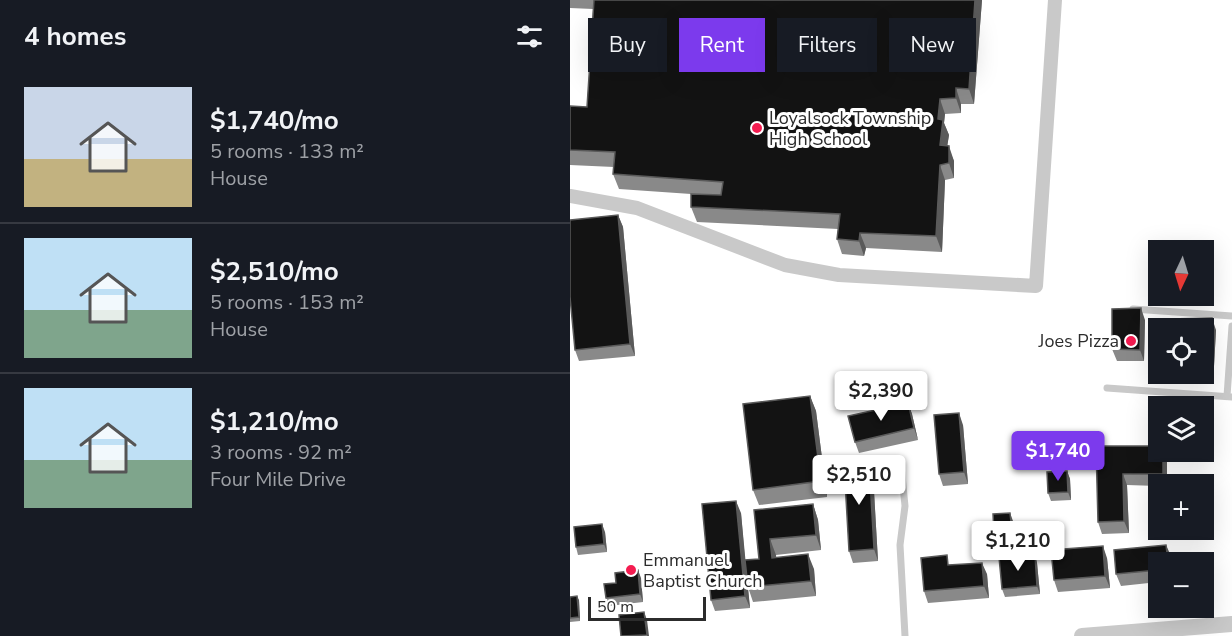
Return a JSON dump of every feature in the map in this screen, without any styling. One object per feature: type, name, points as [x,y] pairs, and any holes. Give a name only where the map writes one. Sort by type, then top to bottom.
[{"type":"street","points":[[570,196],[637,208],[785,265],[839,275],[1036,286],[1056,0]]},
{"type":"street","points":[[1082,636],[1232,624]]},
{"type":"lane","points":[[1131,309],[1232,316]]},
{"type":"lane","points":[[1107,388],[1229,397],[1232,326]]},
{"type":"lane","points":[[901,465],[905,506],[900,545],[905,636]]},
{"type":"building","name":"Loyalsock Township High School","points":[[594,0],[975,0],[974,18],[889,18],[889,72],[970,72],[969,89],[956,88],[956,98],[940,99],[938,119],[943,120],[940,145],[949,146],[949,163],[940,165],[936,236],[860,233],[859,241],[837,239],[840,214],[691,207],[691,194],[721,195],[723,182],[613,174],[615,152],[570,150],[570,106],[587,107],[589,72],[667,72],[667,18],[593,18]]},
{"type":"building","points":[[618,215],[630,344],[575,350],[570,297],[570,220]]},
{"type":"building","points":[[1141,308],[1140,350],[1112,349],[1112,309]]},
{"type":"building","points":[[810,396],[821,481],[753,490],[743,404]]},
{"type":"building","points":[[908,403],[914,428],[855,442],[848,416]]},
{"type":"building","points":[[959,413],[964,472],[939,474],[934,415]]},
{"type":"building","points":[[1096,446],[1148,446],[1148,462],[1163,462],[1163,474],[1123,474],[1124,521],[1098,522]]},
{"type":"building","points":[[869,462],[874,549],[849,551],[844,463]]},
{"type":"building","points":[[1067,471],[1068,492],[1048,493],[1047,472]]},
{"type":"building","points":[[736,501],[745,596],[711,600],[702,504]]},
{"type":"building","points":[[813,504],[816,535],[770,539],[772,558],[808,554],[811,581],[748,587],[745,560],[759,559],[754,510]]},
{"type":"building","points":[[1010,513],[1012,532],[994,533],[993,514]]},
{"type":"building","points":[[602,524],[604,544],[576,547],[574,527]]},
{"type":"building","points":[[1166,545],[1167,552],[1148,552],[1148,571],[1116,574],[1114,550]]},
{"type":"building","points":[[1103,546],[1105,576],[1054,580],[1051,550]]},
{"type":"building","points":[[947,555],[948,565],[982,563],[984,586],[924,591],[921,558]]},
{"type":"building","points":[[1035,555],[1037,586],[1002,589],[999,557]]},
{"type":"building","points":[[638,570],[640,594],[606,598],[604,584],[616,583],[615,573]]},
{"type":"building","points":[[577,596],[579,617],[570,618],[570,597]]},
{"type":"building","points":[[644,612],[647,635],[621,636],[619,615]]},
{"type":"place","name":"Loyalsock Township High School","points":[[757,128]]},
{"type":"place","name":"Joes Pizza","points":[[1131,341]]},
{"type":"place","name":"Emmanuel Baptist Church","points":[[631,570]]}]
